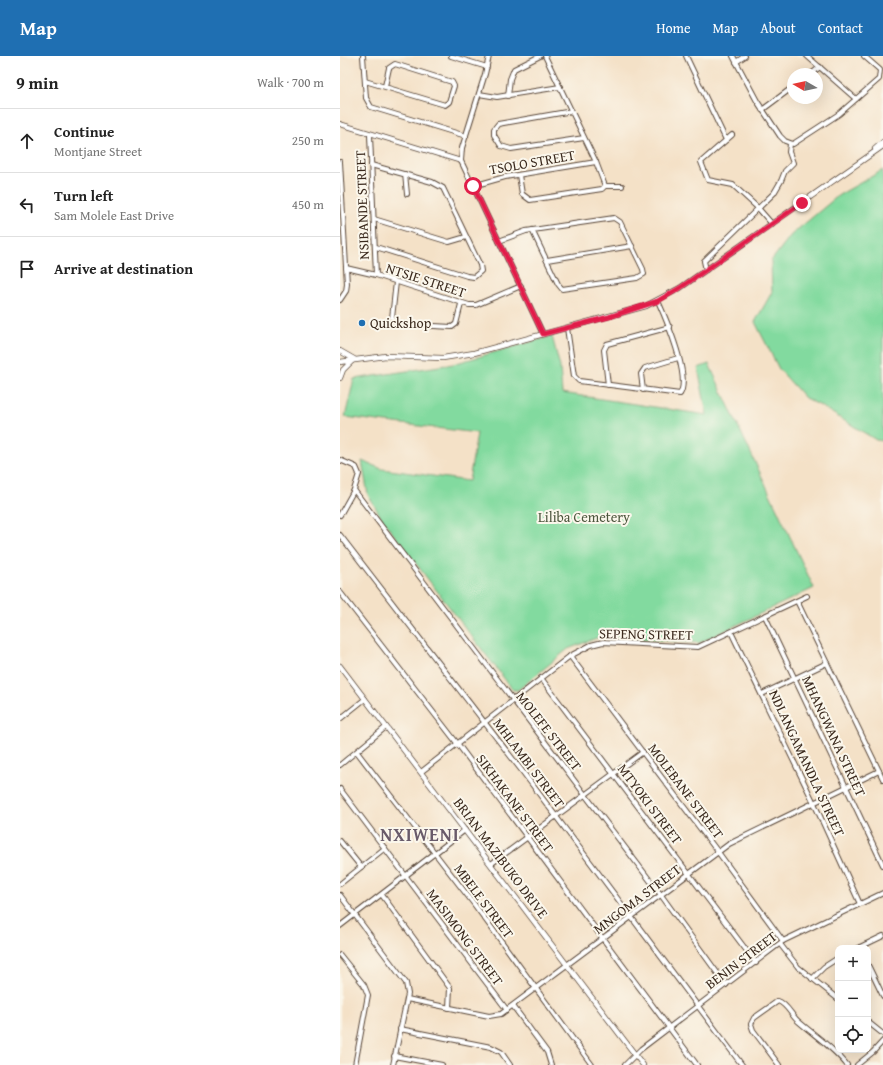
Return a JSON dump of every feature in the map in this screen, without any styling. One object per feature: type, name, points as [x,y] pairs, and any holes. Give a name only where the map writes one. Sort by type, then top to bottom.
[{"type":"street","points":[[363,56],[366,98],[371,107],[466,136]]},
{"type":"street","points":[[451,56],[487,67]]},
{"type":"street","points":[[488,56],[487,67],[462,148],[461,161],[543,334]]},
{"type":"street","points":[[508,96],[510,80],[514,69],[540,56]]},
{"type":"street","points":[[545,56],[596,162],[605,185]]},
{"type":"street","points":[[686,56],[726,140]]},
{"type":"street","points":[[734,56],[762,110],[782,139],[790,144]]},
{"type":"street","points":[[736,62],[745,56]]},
{"type":"street","points":[[807,56],[856,99]]},
{"type":"street","points":[[790,144],[803,139],[856,99],[880,77],[878,68],[864,56]]},
{"type":"street","points":[[365,81],[445,105],[449,102],[454,85],[452,82],[395,64],[389,68],[385,86]]},
{"type":"street","points":[[479,94],[497,97],[560,87]]},
{"type":"street","points":[[762,110],[787,91]]},
{"type":"street","points":[[572,112],[498,124],[494,129],[494,135],[501,146],[511,149],[584,138]]},
{"type":"street","points":[[340,124],[370,135],[461,161]]},
{"type":"street","points":[[732,134],[701,162],[701,166],[708,180],[733,185],[758,208],[772,224]]},
{"type":"street","name":"NSIBANDE STREET","points":[[370,135],[376,275]]},
{"type":"street","points":[[871,153],[883,142]]},
{"type":"street","points":[[706,270],[704,261],[774,193],[785,171],[792,164],[789,152],[790,144]]},
{"type":"street","points":[[340,362],[386,356],[443,358],[474,353],[658,301],[706,270],[883,146]]},
{"type":"street","points":[[340,162],[346,268],[346,291],[340,300]]},
{"type":"street","name":"TSOLO STREET","points":[[473,186],[519,175],[596,162]]},
{"type":"street","points":[[371,165],[432,182],[443,188],[481,268],[479,274],[474,277],[468,276],[376,247]]},
{"type":"street","points":[[405,174],[407,194]]},
{"type":"street","points":[[519,175],[522,194],[530,200],[602,189],[605,185],[622,186]]},
{"type":"street","points":[[499,241],[520,232],[532,230],[614,218],[620,222],[644,269],[644,274],[637,278],[562,289],[558,284],[532,230]]},
{"type":"street","points":[[374,219],[449,242],[466,236]]},
{"type":"street","points":[[547,260],[632,246]]},
{"type":"street","name":"NTSIE STREET","points":[[346,268],[376,275],[461,304],[476,305],[521,286]]},
{"type":"street","points":[[396,282],[392,318],[397,324],[452,327],[456,324],[461,304]]},
{"type":"street","points":[[566,328],[575,377],[579,381],[680,394],[683,384],[678,358],[670,327],[658,301]]},
{"type":"street","points":[[608,385],[604,350],[607,344],[670,327]]},
{"type":"street","points":[[340,351],[355,360]]},
{"type":"street","points":[[643,390],[641,374],[645,368],[678,358]]},
{"type":"street","points":[[340,378],[343,370],[355,360]]},
{"type":"street","points":[[340,460],[354,466],[359,470],[354,490],[340,515]]},
{"type":"street","name":"MOLEFE STREET","points":[[354,490],[661,895],[726,986]]},
{"type":"street","name":"MHLAMBI STREET","points":[[340,536],[556,816],[742,1065]]},
{"type":"street","name":"SIKHAKANE STREET","points":[[340,592],[457,743],[697,1065]]},
{"type":"street","name":"SEPENG STREET","points":[[420,772],[570,656],[592,645],[603,642],[698,646],[807,596]]},
{"type":"street","points":[[797,601],[883,779]]},
{"type":"street","name":"MHANGWANA STREET","points":[[765,616],[883,865]]},
{"type":"street","name":"NDLANGAMANDLA STREET","points":[[731,632],[814,803],[860,904]]},
{"type":"street","name":"MOLEBANE STREET","points":[[570,656],[718,852],[781,942],[791,959],[835,997]]},
{"type":"street","points":[[762,694],[827,663]]},
{"type":"street","name":"BRIAN MAZIBUKO DRIVE","points":[[340,666],[643,1065]]},
{"type":"street","name":"MTYOKI STREET","points":[[541,678],[756,963]]},
{"type":"street","points":[[340,719],[365,699]]},
{"type":"street","points":[[340,765],[386,727]]},
{"type":"street","name":"MBELE STREET","points":[[357,752],[435,853],[592,1065]]},
{"type":"street","points":[[491,864],[643,752]]},
{"type":"street","name":"MNGOMA STREET","points":[[407,999],[492,1016],[501,1014],[514,1006],[602,938],[632,918],[688,874],[739,838],[879,771]]},
{"type":"street","name":"MASIMONG STREET","points":[[340,789],[507,1010]]},
{"type":"street","points":[[340,926],[465,830]]},
{"type":"street","points":[[340,841],[361,867]]},
{"type":"street","points":[[340,884],[385,848]]},
{"type":"street","name":"BENIN STREET","points":[[625,1065],[635,1054],[756,963],[781,942],[883,893]]},
{"type":"street","points":[[340,895],[404,978],[408,988],[407,999],[392,1065]]},
{"type":"street","points":[[382,895],[450,988],[451,994],[449,1008]]},
{"type":"street","points":[[865,945],[883,936]]},
{"type":"street","points":[[340,955],[364,985],[368,995],[355,1065]]},
{"type":"street","points":[[812,978],[824,967],[835,960]]},
{"type":"street","points":[[871,972],[883,996]]},
{"type":"street","points":[[779,1065],[753,1030],[751,1024],[754,1018],[778,1002],[782,1003],[799,1022],[833,1049],[847,1065]]},
{"type":"street","points":[[514,1006],[547,1052],[551,1065]]},
{"type":"street","points":[[871,1024],[883,1034]]},
{"type":"street","points":[[400,1029],[491,1047],[501,1052],[510,1065]]},
{"type":"street","points":[[857,1065],[873,1052],[883,1041]]},
{"type":"street","points":[[394,1056],[442,1065]]},
{"type":"green space","points":[[883,170],[883,441],[876,440],[805,398],[779,369],[755,322],[772,292],[771,261],[791,235],[839,195]]},
{"type":"green space","name":"Liliba Cemetery","points":[[552,336],[560,367],[562,393],[707,415],[698,368],[709,364],[814,588],[699,643],[602,636],[568,649],[518,690],[513,690],[384,522],[368,495],[362,461],[382,469],[469,481],[477,433],[345,417],[354,379],[453,364]]},
{"type":"place","name":"Quickshop","points":[[362,323]]},
{"type":"district","name":"NXIWENI","points":[[420,834]]},
{"type":"route","points":[[473,186],[543,334],[609,317],[658,301],[680,288],[802,203]]}]
